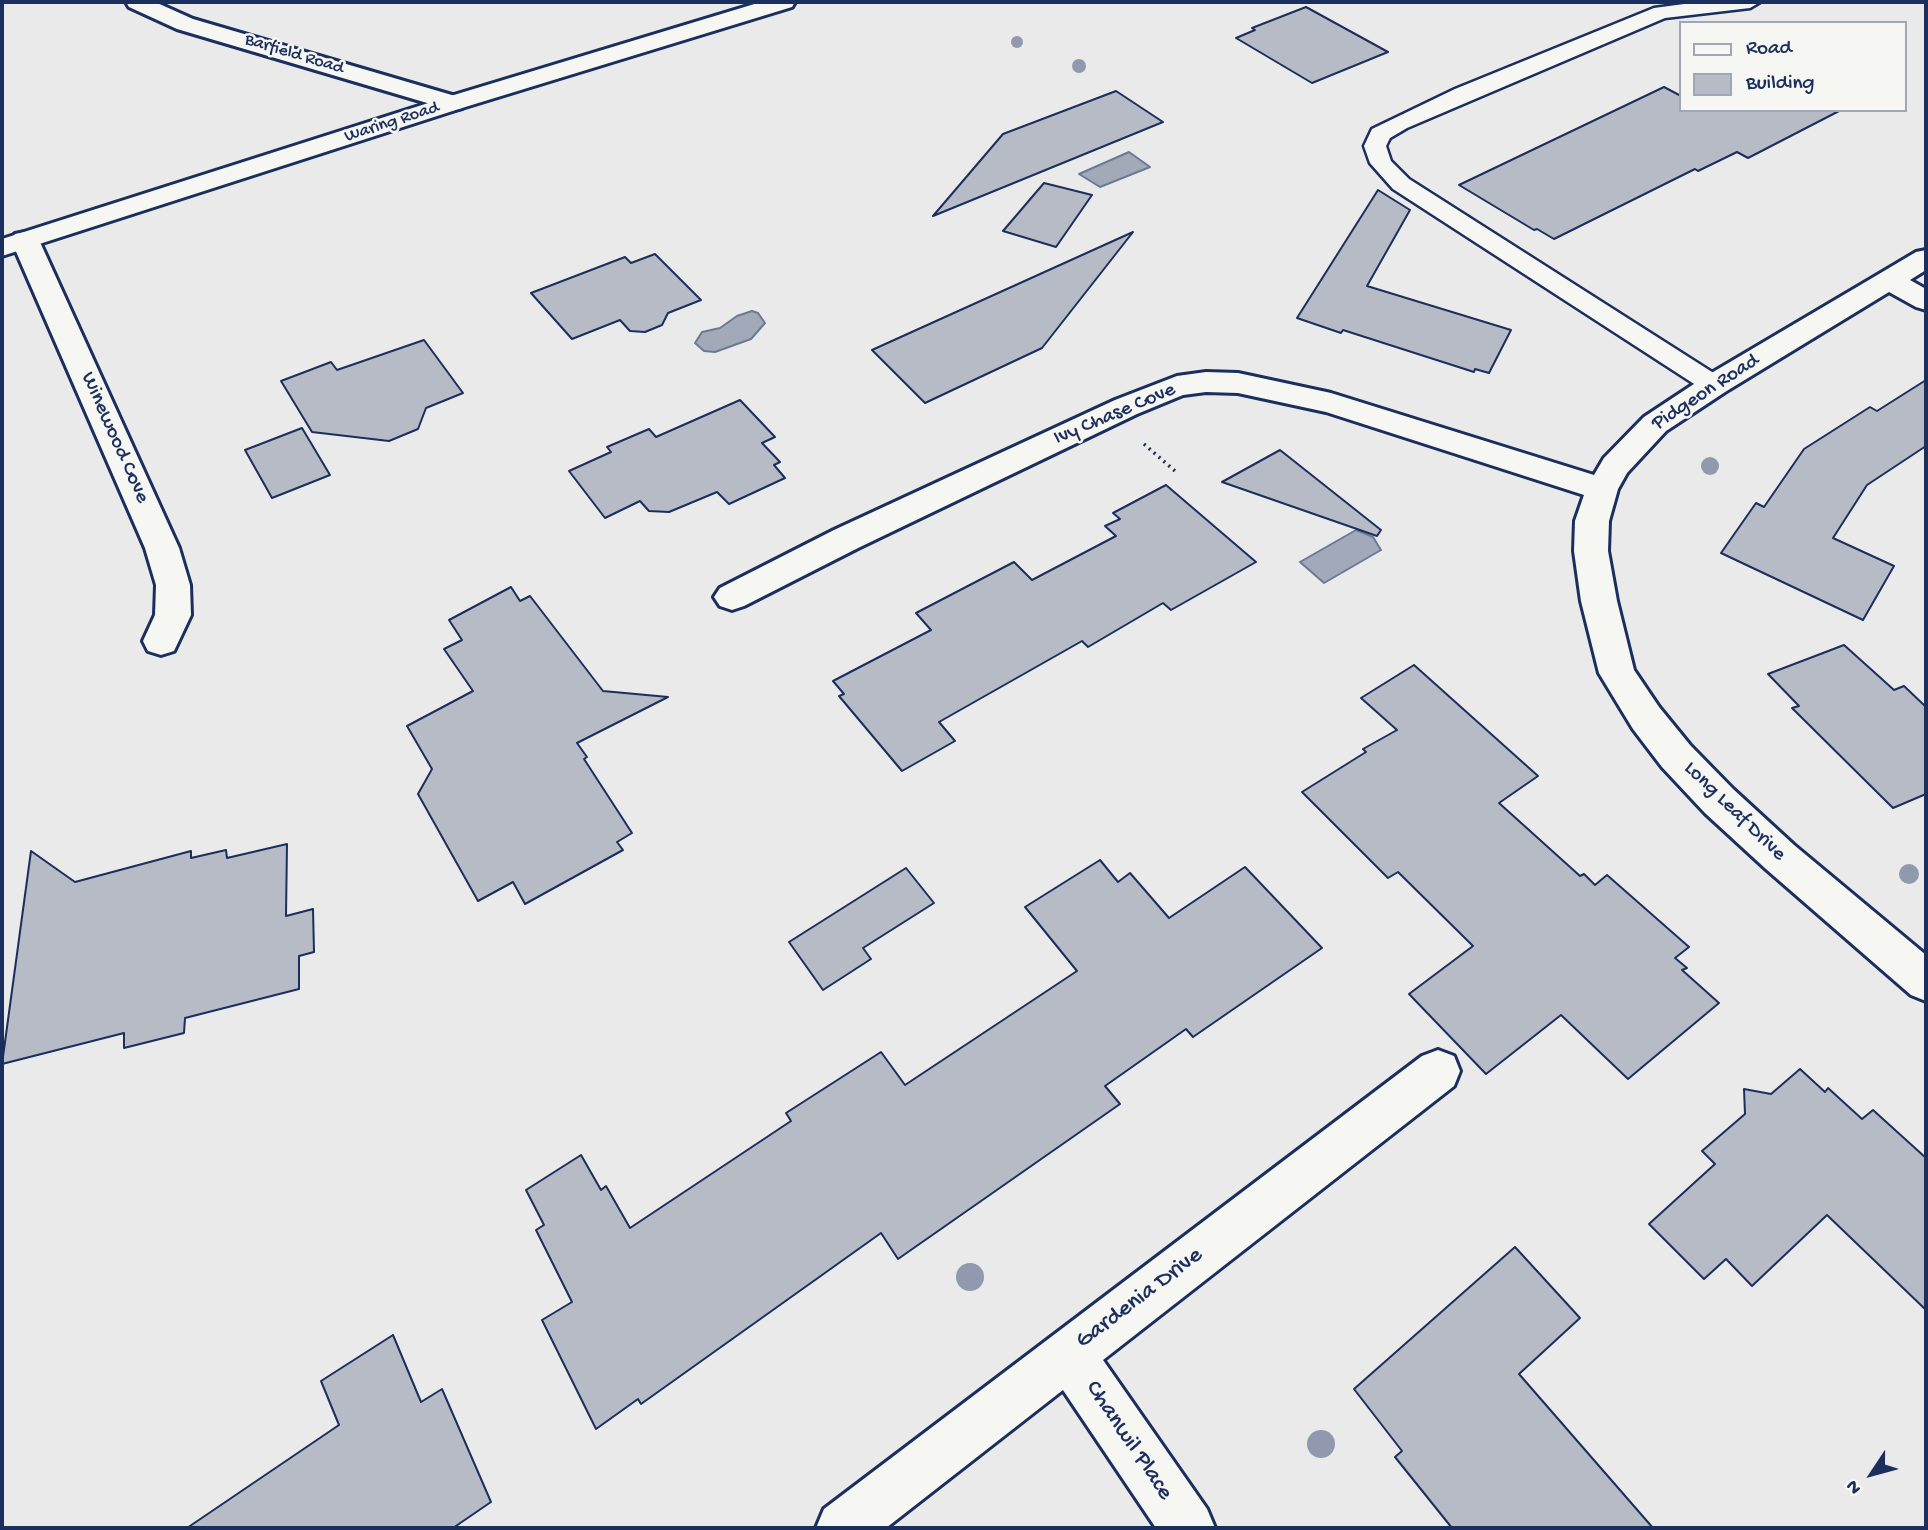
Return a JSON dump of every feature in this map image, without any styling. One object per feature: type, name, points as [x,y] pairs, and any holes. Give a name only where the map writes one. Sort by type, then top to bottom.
[{"type":"street","name":"Barfield Road","points":[[137,2],[186,24],[453,103]]},
{"type":"street","name":"Waring Road","points":[[14,244],[453,103],[784,2]]},
{"type":"street","name":"Winewood Cove","points":[[14,244],[162,548],[173,585],[173,615],[160,641]]},
{"type":"street","name":"Pidgeon Road","points":[[1599,601],[1591,541],[1592,522],[1602,489],[1615,466],[1655,424],[1714,385],[1926,258]]},
{"type":"street","points":[[1889,280],[1926,301]]},
{"type":"street","name":"Ivy Chase Cove","points":[[732,597],[846,539],[1126,407],[1177,386],[1238,383],[1331,403],[1602,489]]},
{"type":"street","name":"Long Leaf Drive","points":[[1599,601],[1617,673],[1646,718],[1676,756],[1719,801],[1780,857],[1926,981]]},
{"type":"street","name":"Gardenia Drive","points":[[843,1528],[1438,1071]]},
{"type":"street","name":"Chanwil Place","points":[[1068,1353],[1188,1528]]},
{"type":"lane","points":[[1714,385],[1401,184],[1381,163],[1375,146],[1380,134],[1399,123],[1661,12],[1750,2]]},
{"type":"path","points":[[1136,437],[1175,471]]},
{"type":"water","points":[[1129,152],[1150,167],[1100,187],[1079,174]]},
{"type":"water","points":[[752,311],[758,313],[765,323],[751,339],[715,352],[704,351],[695,343],[702,332],[720,328],[737,316]]},
{"type":"water","points":[[1356,530],[1373,537],[1381,550],[1324,583],[1300,562]]},
{"type":"building","points":[[1306,7],[1388,52],[1312,83],[1236,38],[1255,30],[1252,28]]},
{"type":"building","points":[[1664,87],[1680,95],[1680,112],[1837,112],[1748,158],[1737,152],[1698,171],[1695,169],[1554,239],[1459,185]]},
{"type":"building","points":[[1116,91],[1163,122],[933,216],[1003,134]]},
{"type":"building","points":[[1044,183],[1092,195],[1056,247],[1003,231]]},
{"type":"building","points":[[1378,190],[1410,210],[1367,286],[1511,330],[1489,373],[1475,369],[1474,372],[1297,318]]},
{"type":"building","points":[[1133,232],[1042,348],[925,403],[872,350]]},
{"type":"building","points":[[655,254],[701,300],[668,313],[662,325],[645,332],[630,331],[620,320],[572,339],[531,293],[625,257],[631,263]]},
{"type":"building","points":[[424,340],[463,393],[426,408],[418,429],[389,441],[312,432],[281,381],[331,362],[337,370]]},
{"type":"building","points":[[1926,380],[1926,446],[1867,485],[1833,538],[1894,566],[1863,620],[1721,553],[1756,503],[1764,507],[1804,449],[1870,407],[1877,411]]},
{"type":"building","points":[[740,400],[775,437],[762,443],[780,462],[774,465],[785,478],[729,504],[717,492],[669,512],[649,511],[640,501],[605,518],[569,471],[611,452],[607,447],[649,429],[656,437]]},
{"type":"building","points":[[302,428],[330,475],[272,498],[245,450]]},
{"type":"building","points":[[1280,450],[1381,530],[1377,536],[1222,482]]},
{"type":"building","points":[[1166,485],[1256,562],[1171,610],[1163,603],[1088,647],[1082,641],[939,722],[955,741],[902,771],[839,696],[844,694],[833,681],[931,630],[916,613],[1014,562],[1032,580],[1116,536],[1105,526],[1120,519],[1113,513]]},
{"type":"building","points":[[511,587],[520,601],[530,596],[603,691],[668,697],[577,743],[587,757],[584,759],[632,833],[617,842],[623,850],[525,904],[513,882],[478,901],[418,794],[432,769],[407,726],[473,691],[444,649],[462,640],[449,620]]},
{"type":"building","points":[[1844,645],[1894,690],[1904,686],[1926,707],[1926,794],[1893,808],[1792,708],[1799,706],[1768,674]]},
{"type":"building","points":[[1414,665],[1538,776],[1499,803],[1580,876],[1584,874],[1595,885],[1607,875],[1689,947],[1675,958],[1687,968],[1682,970],[1719,1003],[1628,1079],[1561,1015],[1486,1074],[1409,994],[1473,946],[1398,872],[1388,878],[1302,792],[1366,752],[1363,749],[1397,730],[1361,698]]},
{"type":"building","points":[[287,844],[286,916],[313,909],[314,952],[299,956],[299,989],[185,1018],[184,1033],[124,1048],[124,1033],[2,1064],[31,851],[75,882],[191,851],[191,858],[226,850],[227,858]]},
{"type":"building","points":[[1100,860],[1118,882],[1130,873],[1169,918],[1245,867],[1322,948],[1193,1037],[1186,1029],[1105,1086],[1120,1104],[898,1259],[881,1233],[641,1404],[638,1399],[596,1429],[542,1320],[572,1302],[536,1230],[544,1225],[526,1190],[581,1155],[601,1190],[606,1186],[630,1228],[791,1121],[786,1113],[881,1052],[905,1085],[1077,971],[1025,907]]},
{"type":"building","points":[[906,868],[934,903],[863,948],[871,959],[823,990],[789,942]]},
{"type":"building","points":[[1800,1069],[1825,1092],[1828,1088],[1862,1119],[1873,1110],[1926,1158],[1926,1310],[1827,1215],[1752,1286],[1726,1259],[1704,1279],[1649,1224],[1715,1164],[1702,1151],[1745,1114],[1744,1089],[1771,1094]]},
{"type":"building","points":[[1515,1247],[1580,1318],[1519,1374],[1653,1528],[1452,1528],[1395,1457],[1402,1451],[1354,1389]]},
{"type":"building","points":[[393,1335],[421,1402],[442,1389],[491,1502],[453,1528],[187,1528],[339,1425],[321,1381]]}]
